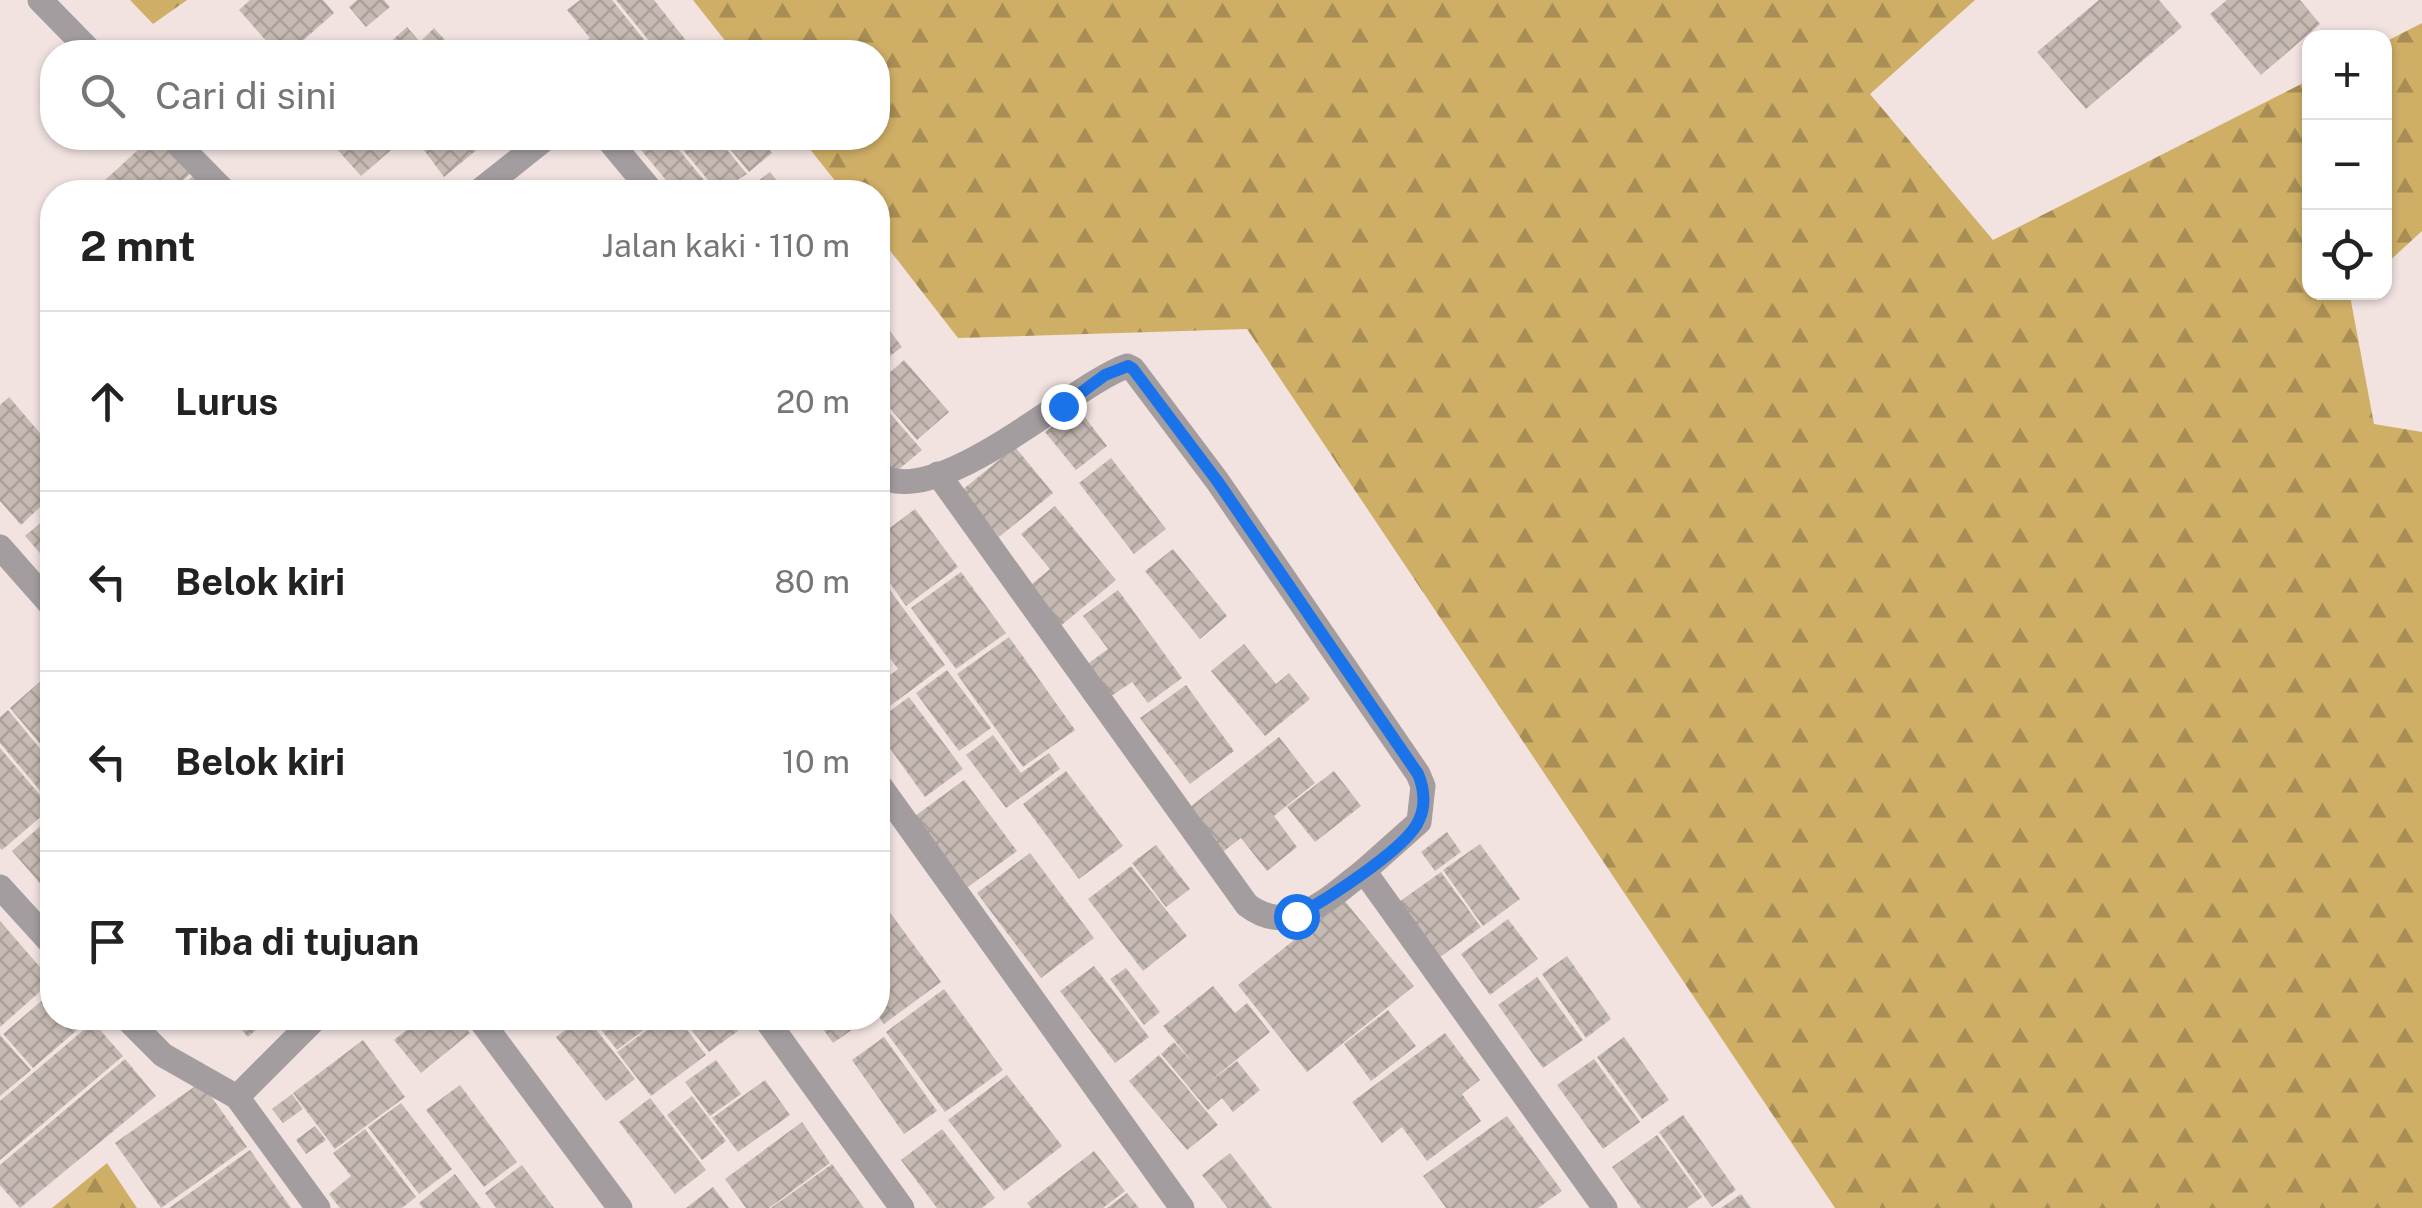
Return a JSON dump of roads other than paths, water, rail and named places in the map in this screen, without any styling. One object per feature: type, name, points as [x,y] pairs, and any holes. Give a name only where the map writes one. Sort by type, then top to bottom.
[{"type":"street","points":[[40,0],[79,40]]},
{"type":"street","points":[[184,150],[213,180]]},
{"type":"street","points":[[493,180],[531,150]]},
{"type":"street","points":[[617,150],[642,180]]},
{"type":"street","points":[[890,479],[901,484],[938,474],[1022,431],[1105,375],[1128,366],[1133,369],[1218,482],[1418,774],[1423,786],[1419,822],[1327,899],[1279,921],[1262,917],[1246,905],[938,474]]},
{"type":"street","points":[[0,547],[40,592]]},
{"type":"street","points":[[890,800],[1182,1208]]},
{"type":"street","points":[[1364,871],[1605,1208]]},
{"type":"street","points":[[0,887],[40,931]]},
{"type":"street","points":[[138,1030],[163,1054],[237,1098],[318,1208]]},
{"type":"street","points":[[237,1098],[304,1030]]},
{"type":"street","points":[[488,1030],[620,1208]]},
{"type":"street","points":[[774,1030],[902,1208]]}]
